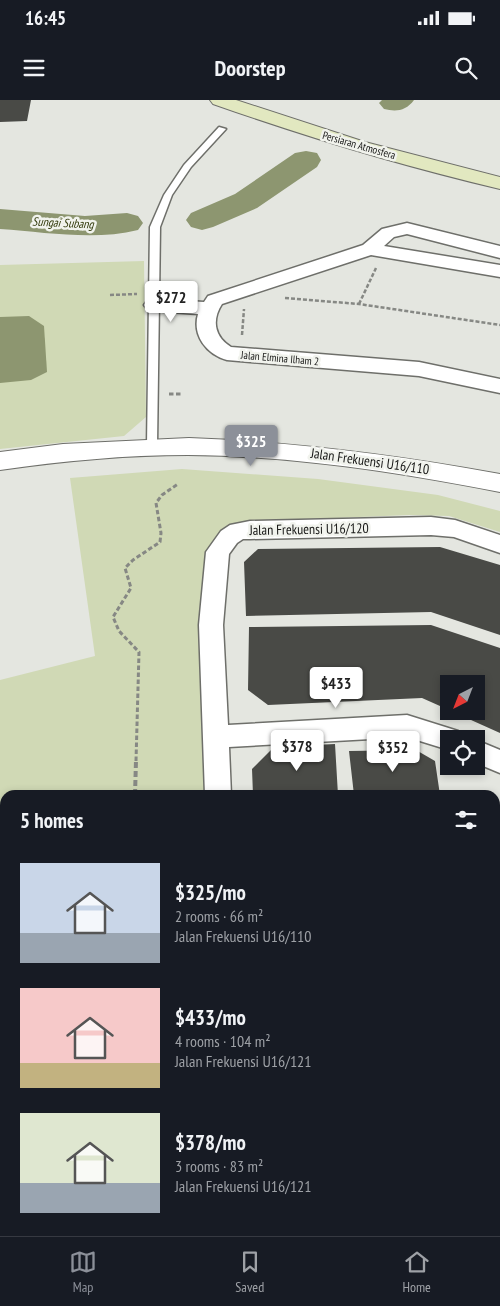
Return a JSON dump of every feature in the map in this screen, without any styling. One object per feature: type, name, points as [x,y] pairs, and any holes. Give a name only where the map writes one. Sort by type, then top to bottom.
[{"type":"main road","name":"Persiaran Atmosfera","points":[[219,100],[283,123],[343,141],[500,183]]},
{"type":"main road","name":"Persiaran Atmosfera","points":[[268,100],[352,126]]},
{"type":"main road","points":[[472,158],[500,166]]},
{"type":"street","points":[[377,250],[388,233],[407,228],[500,252]]},
{"type":"street","points":[[154,304],[208,308],[215,300],[229,293],[377,250],[500,270]]},
{"type":"street","name":"Jalan Elmina Ilham 2","points":[[208,308],[206,318],[209,340],[222,351],[240,356],[419,369],[500,386]]},
{"type":"street","name":"Jalan Frekuensi U16/110","points":[[0,461],[152,446],[207,445],[306,451],[438,470],[500,483]]},
{"type":"street","name":"Jalan Frekuensi U16/120","points":[[218,790],[214,737],[211,625],[218,552],[229,537],[238,531],[250,530],[431,526],[454,529],[500,544]]},
{"type":"street","points":[[214,737],[407,726],[440,736]]},
{"type":"street","points":[[485,755],[500,762]]},
{"type":"lane","points":[[152,446],[155,227],[168,195],[188,165],[222,129]]},
{"type":"path","points":[[359,304],[377,250]]},
{"type":"path","points":[[110,294],[138,294]]},
{"type":"path","points":[[280,297],[359,304],[500,325]]},
{"type":"path","points":[[240,356],[245,304]]},
{"type":"path","points":[[135,790],[139,652],[132,642],[116,630],[112,623],[112,617],[131,588],[125,568],[139,554],[154,548],[160,542],[161,532],[156,503],[162,495],[178,484]]},
{"type":"shaded area","points":[[144,261],[146,417],[124,436],[0,449],[0,265]]},
{"type":"shaded area","points":[[29,316],[44,326],[47,372],[31,380],[0,383],[0,317]]},
{"type":"shaded area","points":[[182,469],[318,479],[438,495],[500,511],[500,532],[449,516],[409,515],[238,522],[224,529],[217,535],[209,548],[209,790],[0,790],[0,680],[95,656],[70,478]]},
{"type":"building","points":[[0,100],[31,100],[27,121],[0,122]]},
{"type":"building","points":[[440,547],[500,565],[500,635],[431,612],[246,616],[244,562],[258,549]]},
{"type":"building","points":[[431,625],[500,648],[500,733],[471,720],[485,720],[485,675],[440,675],[440,706],[422,698],[268,705],[248,690],[249,627]]},
{"type":"building","points":[[335,744],[338,790],[253,790],[252,769],[274,747]]},
{"type":"building","points":[[416,750],[435,761],[439,790],[353,790],[349,751]]},
{"type":"waterway","name":"Sungai Subang","points":[[394,103],[399,100]]},
{"type":"waterway","name":"Sungai Subang","points":[[202,220],[246,201],[306,160]]},
{"type":"waterway","name":"Sungai Subang","points":[[0,219],[85,226],[127,223]]}]
